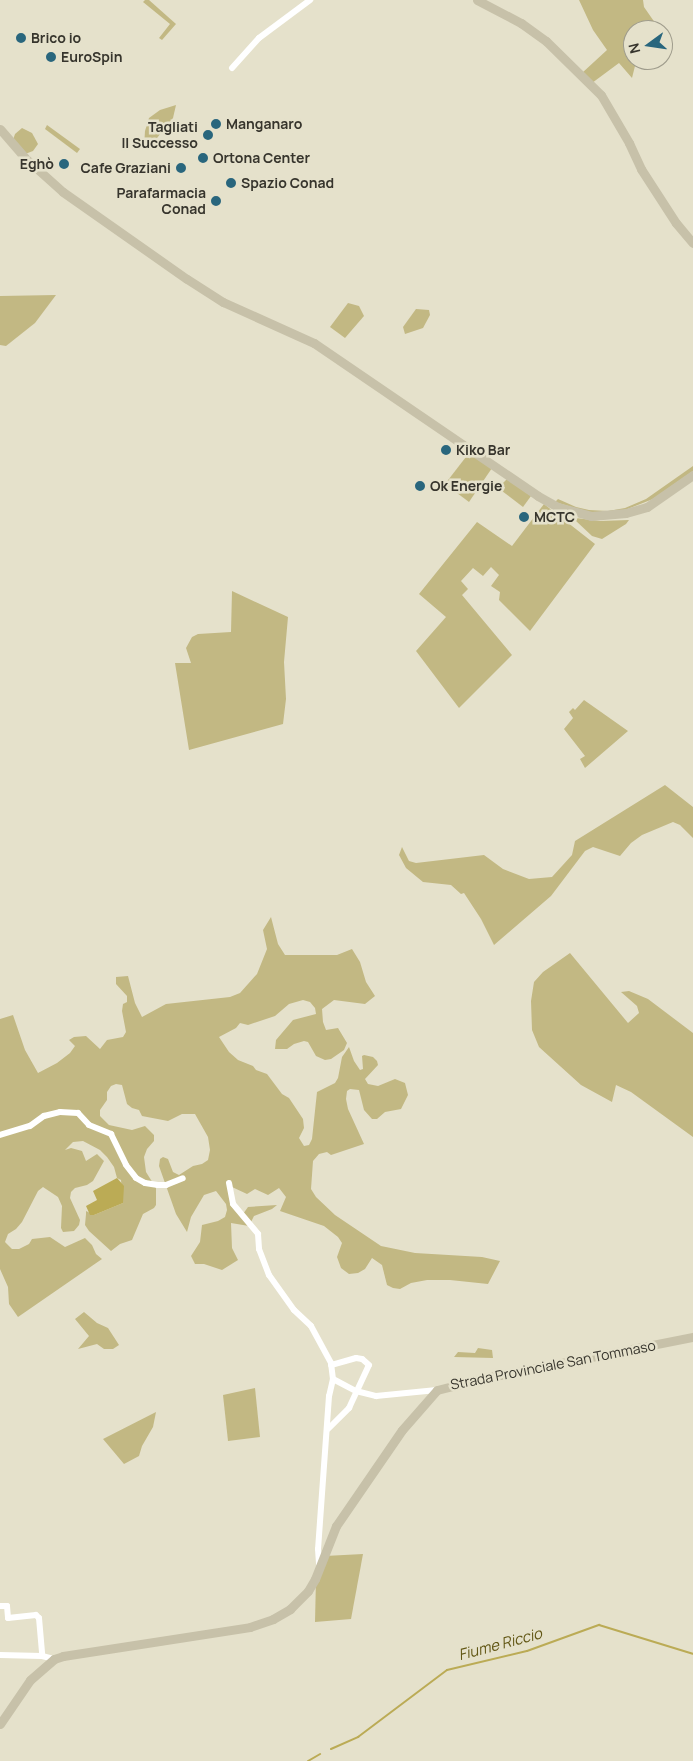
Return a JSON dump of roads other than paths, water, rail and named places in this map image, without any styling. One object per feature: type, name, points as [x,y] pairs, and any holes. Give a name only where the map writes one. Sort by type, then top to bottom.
[{"type":"main road","points":[[477,0],[522,23],[546,41],[601,95],[629,142],[641,170],[676,224],[693,243]]},
{"type":"main road","points":[[0,129],[24,157],[63,192],[187,279],[223,302],[314,343],[538,496],[558,507],[591,516],[626,514],[647,507],[693,475]]},
{"type":"main road","name":"Strada Provinciale San Tommaso","points":[[0,1724],[30,1680],[54,1659],[71,1654],[250,1627],[283,1614],[298,1601],[315,1579],[336,1526],[402,1430],[437,1390],[480,1378],[693,1337]]},
{"type":"street","points":[[232,68],[259,38],[310,0]]},
{"type":"street","points":[[0,1135],[30,1126],[44,1116],[60,1112],[78,1113],[89,1125],[111,1134],[126,1165],[140,1180],[158,1185],[183,1178]]},
{"type":"street","points":[[229,1183],[233,1204],[258,1234],[258,1249],[269,1275],[294,1310],[312,1326],[331,1365],[333,1380],[329,1396],[320,1520],[320,1568]]},
{"type":"street","points":[[328,1429],[346,1413],[368,1363],[356,1358],[331,1365]]},
{"type":"street","points":[[333,1380],[356,1391],[390,1396],[437,1390]]},
{"type":"street","points":[[0,1606],[7,1606],[8,1618],[36,1615],[39,1618],[42,1656]]},
{"type":"street","points":[[0,1655],[42,1656],[54,1659]]},
{"type":"waterway","name":"Fiume Riccio","points":[[331,1749],[358,1737],[447,1670],[527,1651],[599,1625],[693,1654]]},
{"type":"waterway","name":"Fiume Riccio","points":[[308,1761],[320,1754]]},
{"type":"place","name":"Brico io","points":[[21,38]]},
{"type":"place","name":"EuroSpin","points":[[51,57]]},
{"type":"place","name":"Manganaro","points":[[216,124]]},
{"type":"place","name":"Tagliati Il Successo","points":[[208,135]]},
{"type":"place","name":"Ortona Center","points":[[203,158]]},
{"type":"place","name":"Eghò","points":[[64,164]]},
{"type":"place","name":"Cafe Graziani","points":[[181,168]]},
{"type":"place","name":"Spazio Conad","points":[[231,183]]},
{"type":"place","name":"Parafarmacia Conad","points":[[216,201]]},
{"type":"place","name":"Kiko Bar","points":[[446,450]]},
{"type":"place","name":"Ok Energie","points":[[420,486]]},
{"type":"place","name":"MCTC","points":[[524,517]]}]
